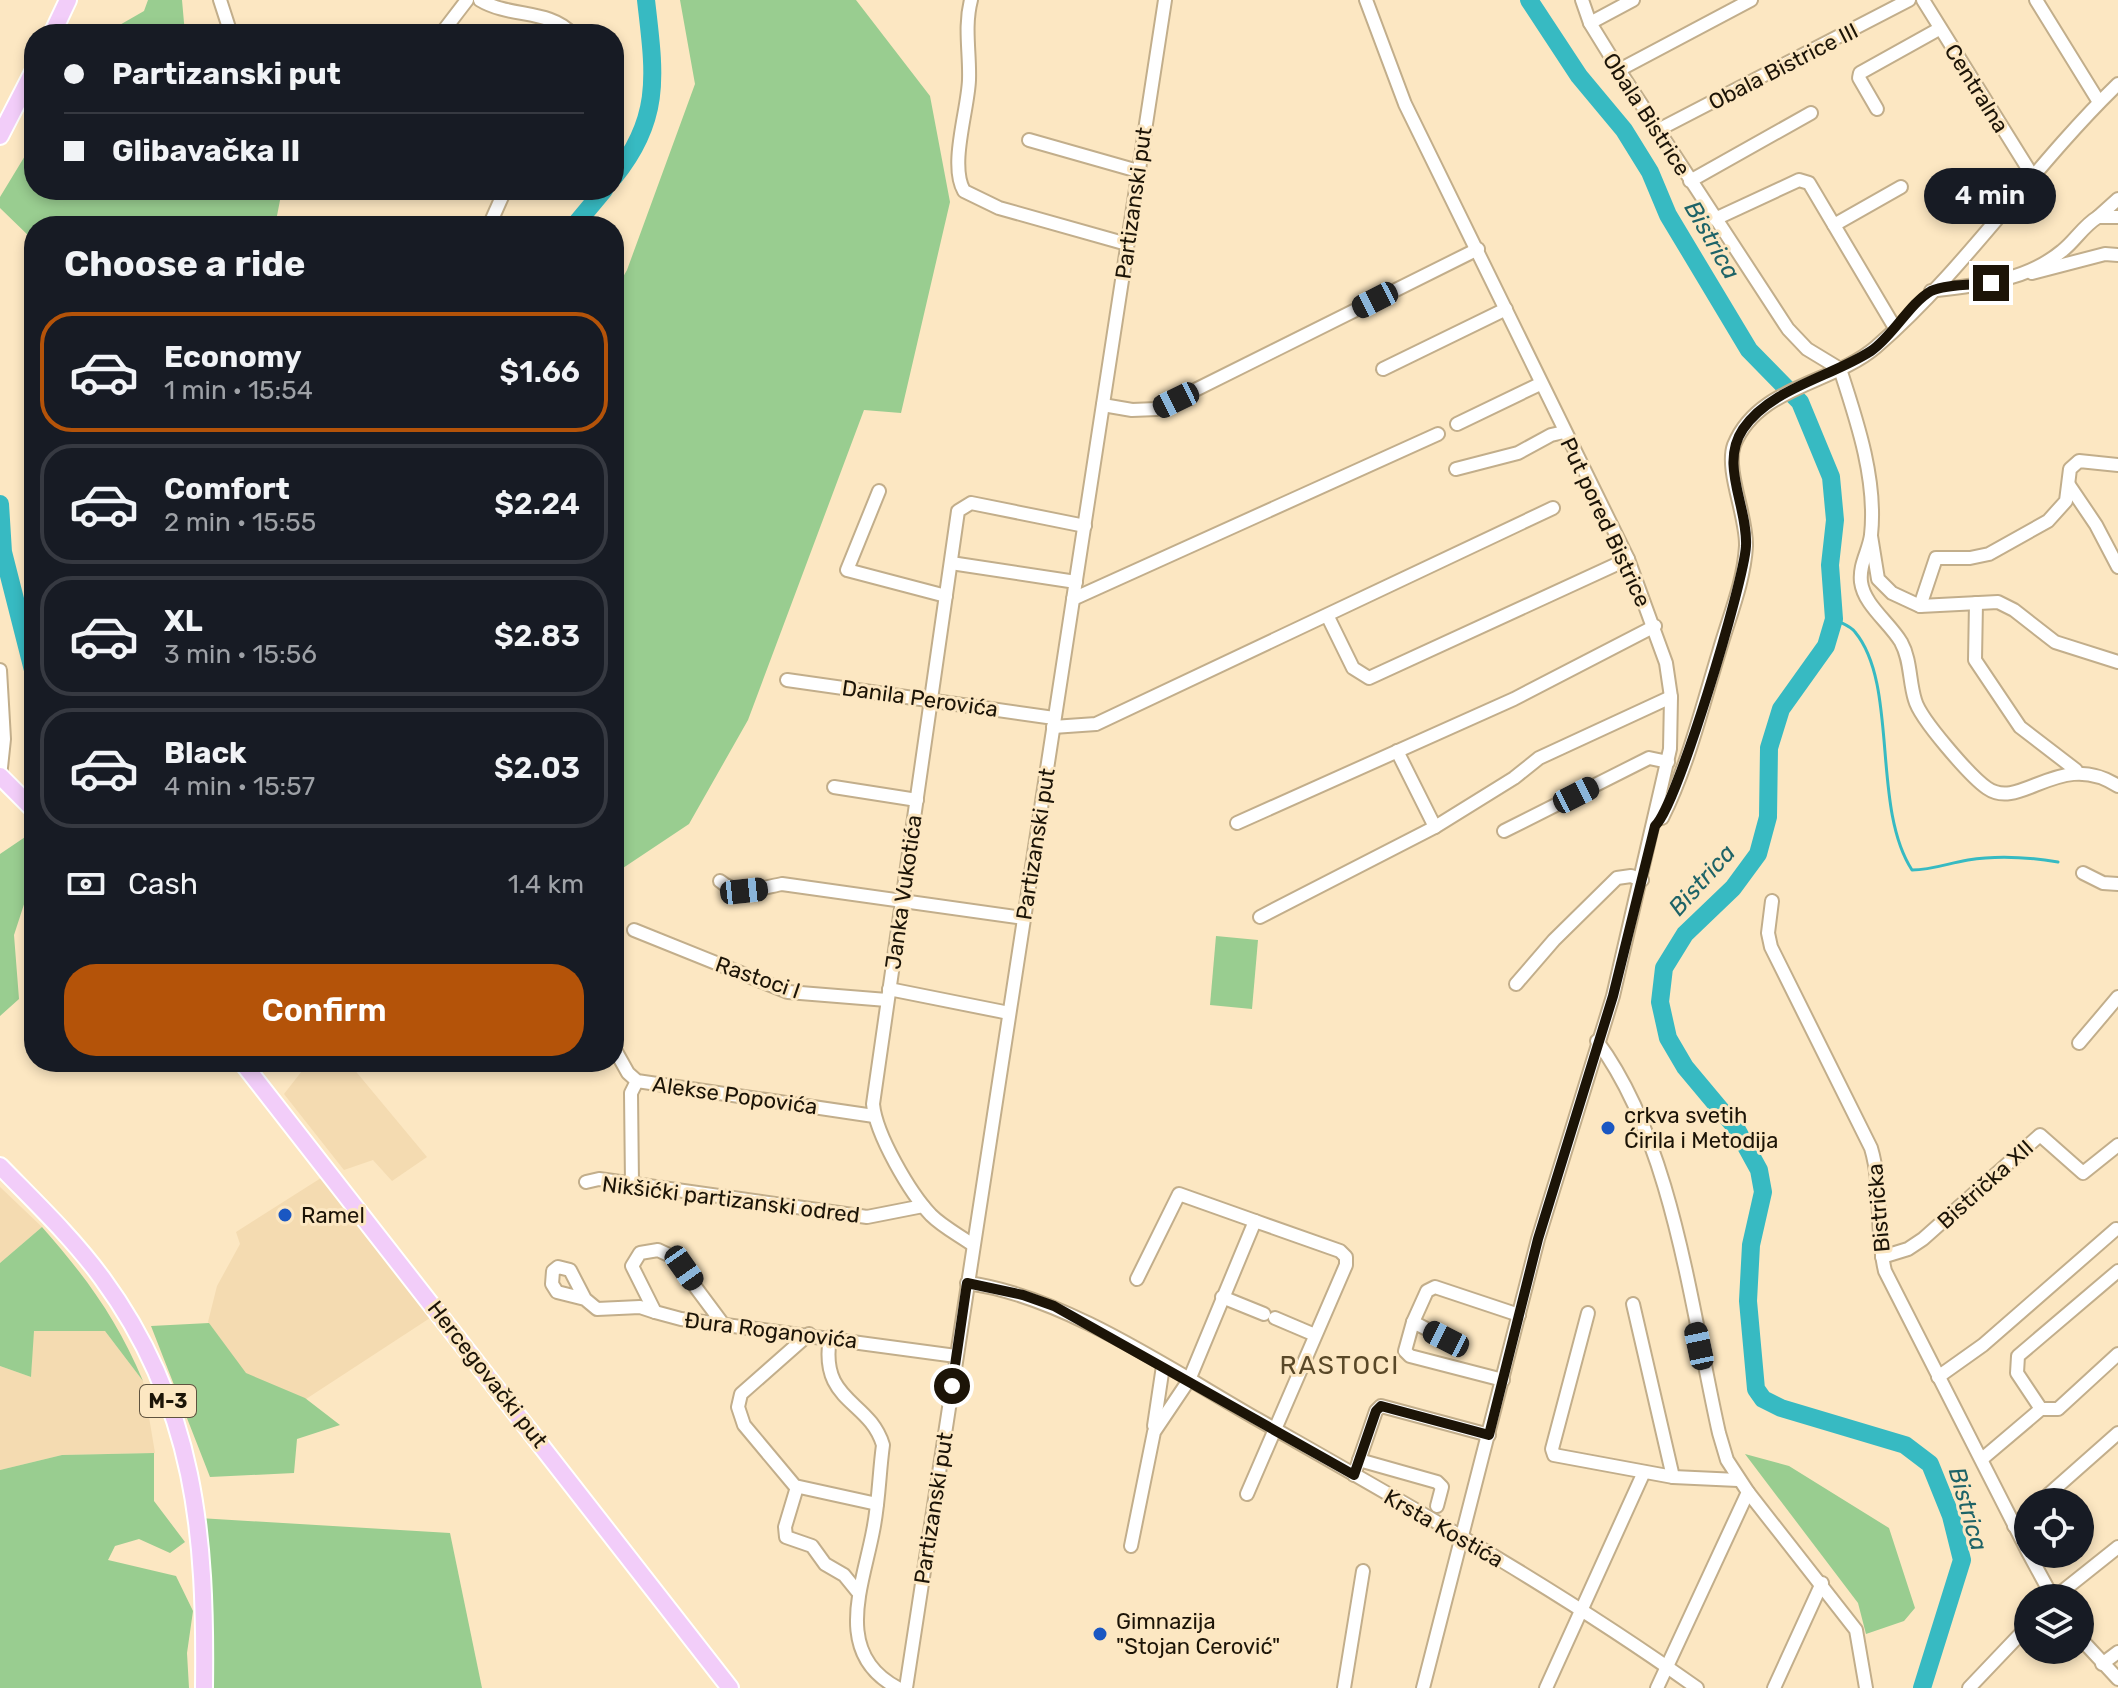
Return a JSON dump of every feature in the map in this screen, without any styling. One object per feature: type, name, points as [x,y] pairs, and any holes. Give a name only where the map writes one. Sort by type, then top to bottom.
[{"type":"main road","points":[[57,24],[68,0]]},
{"type":"main road","points":[[0,136],[24,89]]},
{"type":"main road","points":[[0,776],[24,800]]},
{"type":"main road","name":"Hercegovački put","points":[[253,1072],[730,1688]]},
{"type":"main road","name":"M-3","points":[[0,1166],[70,1239],[107,1284],[137,1333],[168,1401],[189,1468],[200,1530],[205,1583],[204,1688]]},
{"type":"street","points":[[220,0],[228,24]]},
{"type":"street","points":[[449,24],[467,0]]},
{"type":"street","points":[[480,0],[520,15],[554,20],[559,24]]},
{"type":"street","points":[[971,0],[967,32],[969,80],[958,170],[964,191],[1025,217],[1127,244]]},
{"type":"street","name":"Partizanski put","points":[[906,1688],[1165,0]]},
{"type":"street","name":"Put pored Bistrice","points":[[1366,0],[1405,104],[1628,559],[1655,626],[1669,672],[1671,697],[1669,756],[1613,996],[1597,1041],[1519,1315],[1423,1688]]},
{"type":"street","name":"Obala Bistrice","points":[[1582,0],[1590,23],[1619,70],[1788,329],[1807,349],[1840,369]]},
{"type":"street","points":[[1590,23],[1633,0]]},
{"type":"street","points":[[1619,70],[1751,0]]},
{"type":"street","name":"Obala Bistrice III","points":[[1658,130],[1909,0]]},
{"type":"street","name":"Centralna","points":[[1923,0],[2032,175]]},
{"type":"street","points":[[2036,0],[2099,102]]},
{"type":"street","points":[[1877,109],[1859,78],[1860,73],[1939,29]]},
{"type":"street","points":[[1655,826],[1665,811],[1687,754],[1743,571],[1746,521],[1732,462],[1733,447],[1757,412],[1875,349],[2118,84]]},
{"type":"street","points":[[1690,181],[1811,113]]},
{"type":"street","points":[[1029,140],[1138,171]]},
{"type":"street","points":[[1715,219],[1799,180],[1809,183],[1895,328]]},
{"type":"street","points":[[1834,225],[1901,187]]},
{"type":"street","points":[[2024,273],[2062,252],[2118,199]]},
{"type":"street","points":[[2098,217],[2118,217]]},
{"type":"street","points":[[1103,405],[1132,410],[1157,409],[1478,249]]},
{"type":"street","points":[[1931,291],[1991,283],[2105,254],[2118,255]]},
{"type":"street","points":[[1383,369],[1506,309]]},
{"type":"street","points":[[1807,349],[1813,380]]},
{"type":"street","points":[[1840,369],[1868,470],[1871,536],[1878,579],[1892,593],[1920,606],[1986,600],[2007,606],[2055,642],[2118,662]]},
{"type":"street","points":[[1457,424],[1540,384]]},
{"type":"street","points":[[1456,469],[1518,453],[1564,432]]},
{"type":"street","points":[[1073,599],[1438,434]]},
{"type":"street","points":[[1920,606],[1936,558],[1970,558],[1989,554],[2048,521],[2066,501],[2070,469],[2079,461],[2118,465]]},
{"type":"street","points":[[2069,485],[2096,525],[2118,567]]},
{"type":"street","points":[[879,491],[847,570],[946,596]]},
{"type":"street","name":"Janka Vukotića","points":[[874,1116],[873,1093],[958,511],[963,505],[984,505],[1085,526]]},
{"type":"street","name":"Danila Perovića","points":[[787,680],[931,699],[1053,723],[1096,724],[1553,508]]},
{"type":"street","points":[[1871,536],[1863,556],[1861,580],[1864,594],[1899,639],[1918,711],[1977,780],[1997,793],[2013,793],[2076,770]]},
{"type":"street","points":[[1328,617],[1353,668],[1369,678],[1628,559]]},
{"type":"street","points":[[951,563],[1076,582]]},
{"type":"street","points":[[1976,603],[1975,660],[2020,727],[2076,770],[2096,774],[2118,786]]},
{"type":"street","points":[[1237,823],[1514,699],[1655,626]]},
{"type":"street","points":[[0,670],[4,739],[0,776]]},
{"type":"street","points":[[1260,917],[1435,827],[1514,778],[1539,758],[1671,697]]},
{"type":"street","points":[[1397,751],[1435,827]]},
{"type":"street","points":[[1504,831],[1649,758],[1687,754]]},
{"type":"street","points":[[834,787],[917,800]]},
{"type":"street","points":[[2083,873],[2103,883],[2118,884]]},
{"type":"street","points":[[1516,984],[1554,940],[1617,878],[1631,876],[1642,880]]},
{"type":"street","points":[[720,881],[728,888],[744,891],[782,884],[1023,918]]},
{"type":"street","name":"Bistrička","points":[[1772,901],[1768,933],[1771,947],[1871,1148],[1877,1168],[1877,1237],[1882,1257],[1938,1377],[2014,1526]]},
{"type":"street","name":"Rastoci I","points":[[634,930],[788,992],[888,994],[1009,1013]]},
{"type":"street","points":[[2079,1043],[2118,997]]},
{"type":"street","points":[[1597,1041],[1613,1059],[1633,1096],[1674,1220],[1719,1433],[1738,1480],[1856,1630],[1866,1688]]},
{"type":"street","name":"Alekse Popovića","points":[[624,1066],[637,1081],[874,1116]]},
{"type":"street","points":[[632,1184],[631,1093],[637,1081]]},
{"type":"street","points":[[874,1116],[923,1206],[934,1219],[973,1245]]},
{"type":"street","name":"Bistrička XII","points":[[1882,1257],[1908,1249],[1923,1239],[2040,1135],[2083,1173],[2118,1145]]},
{"type":"street","name":"Nikšićki partizanski odred","points":[[586,1182],[599,1179],[867,1217],[923,1206]]},
{"type":"street","points":[[1137,1279],[1179,1194],[1340,1251],[1346,1257],[1346,1265],[1247,1494]]},
{"type":"street","points":[[1154,1432],[1189,1380],[1255,1221]]},
{"type":"street","points":[[1938,1377],[1983,1345],[2116,1229]]},
{"type":"street","name":"Đura Roganovića","points":[[723,1324],[673,1257],[658,1250],[640,1253],[632,1266],[655,1312],[723,1324],[956,1356]]},
{"type":"street","points":[[2041,1409],[2017,1373],[2018,1356],[2118,1271]]},
{"type":"street","name":"Krsta Kostića","points":[[967,1283],[1023,1295],[1054,1306],[1189,1380],[1582,1610],[1697,1688]]},
{"type":"street","points":[[1503,1380],[1410,1356],[1404,1348],[1427,1291],[1435,1287],[1519,1315]]},
{"type":"street","points":[[1222,1297],[1315,1335]]},
{"type":"street","points":[[585,1299],[605,1311],[640,1307],[655,1312]]},
{"type":"street","points":[[1633,1304],[1673,1477]]},
{"type":"street","points":[[1588,1313],[1552,1449],[1557,1456],[1673,1477],[1738,1480]]},
{"type":"street","points":[[1413,1322],[1446,1339]]},
{"type":"street","points":[[809,1334],[741,1394],[738,1407],[744,1425],[797,1487],[877,1504]]},
{"type":"street","points":[[830,1337],[826,1361],[831,1376],[883,1445],[877,1504],[857,1591],[858,1632],[864,1651],[879,1675],[898,1688]]},
{"type":"street","points":[[1982,1459],[2041,1409],[2058,1409],[2118,1354]]},
{"type":"street","points":[[1131,1546],[1154,1432],[1163,1366]]},
{"type":"street","points":[[1354,1475],[1376,1411],[1385,1405],[1489,1435]]},
{"type":"street","points":[[2056,1488],[2118,1433]]},
{"type":"street","points":[[1359,1460],[1441,1484],[1437,1506]]},
{"type":"street","points":[[1546,1688],[1644,1472]]},
{"type":"street","points":[[797,1487],[785,1527],[786,1537],[812,1546],[825,1564],[844,1575],[857,1591]]},
{"type":"street","points":[[1657,1688],[1748,1492]]},
{"type":"street","points":[[2072,1584],[2118,1547]]},
{"type":"street","points":[[1344,1688],[1363,1571]]},
{"type":"street","points":[[1774,1688],[1822,1583]]},
{"type":"street","points":[[1969,1688],[2014,1641]]},
{"type":"street","points":[[2102,1664],[2118,1652]]},
{"type":"street","points":[[2094,1655],[2118,1679]]},
{"type":"shaded area","points":[[301,1072],[356,1072],[427,1157],[392,1181],[373,1160],[344,1170],[284,1094]]},
{"type":"shaded area","points":[[321,1178],[430,1318],[306,1399],[246,1374],[208,1322],[217,1286],[240,1244],[236,1232]]},
{"type":"shaded area","points":[[0,1187],[42,1227],[0,1263]]},
{"type":"shaded area","points":[[33,1331],[105,1331],[143,1381],[155,1453],[62,1455],[0,1470],[0,1366],[31,1377]]},
{"type":"green space","points":[[148,0],[182,0],[184,24],[121,24],[144,11]]},
{"type":"green space","points":[[680,0],[856,0],[930,96],[950,202],[901,413],[864,410],[748,720],[689,824],[624,867],[624,275],[695,84]]},
{"type":"green space","points":[[24,157],[24,200],[280,200],[277,216],[24,216],[24,231],[0,208],[0,197]]},
{"type":"green space","points":[[24,838],[24,904],[14,935],[19,999],[0,1016],[0,854]]},
{"type":"green space","points":[[1216,936],[1258,940],[1252,1009],[1210,1005]]},
{"type":"green space","points":[[42,1227],[99,1300],[143,1381],[105,1331],[34,1331],[31,1377],[0,1366],[0,1263]]},
{"type":"green space","points":[[209,1323],[246,1373],[305,1398],[340,1425],[297,1439],[294,1473],[210,1477],[151,1326]]},
{"type":"green space","points":[[154,1453],[154,1501],[185,1542],[170,1553],[139,1539],[115,1546],[108,1560],[176,1576],[193,1611],[187,1653],[189,1688],[0,1688],[0,1470],[62,1455]]},
{"type":"green space","points":[[1745,1454],[1789,1466],[1889,1528],[1915,1608],[1904,1621],[1866,1634],[1858,1603]]},
{"type":"green space","points":[[199,1518],[450,1533],[482,1688],[204,1688]]},
{"type":"waterway","points":[[624,163],[641,134],[651,93],[646,0]]},
{"type":"waterway","name":"Bistrica","points":[[1529,0],[1579,76],[1624,130],[1650,172],[1668,215],[1749,350],[1800,402],[1831,477],[1835,520],[1830,565],[1834,619],[1826,646],[1781,709],[1769,748],[1768,817],[1758,854],[1733,888],[1685,934],[1664,968],[1660,1002],[1668,1038],[1685,1067],[1736,1128],[1759,1170],[1763,1192],[1751,1245],[1748,1301],[1756,1389],[1763,1399],[1781,1408],[1905,1445],[1930,1464],[1951,1516],[1962,1560],[1922,1688]]},
{"type":"waterway","points":[[582,216],[596,200]]},
{"type":"waterway","points":[[0,504],[3,552],[24,635]]},
{"type":"waterway","points":[[1834,619],[1853,630],[1868,655],[1877,683],[1892,814],[1900,844],[1912,870],[1990,858],[2058,862]]},
{"type":"place","name":"crkva svetih Ćirila i Metodija","points":[[1608,1128]]},
{"type":"place","name":"Ramel","points":[[285,1215]]},
{"type":"place","name":"Gimnazija \"Stojan Cerović\"","points":[[1100,1634]]},
{"type":"district","name":"RASTOCI","points":[[1340,1365]]},
{"type":"route","points":[[952,1386],[967,1283],[1023,1295],[1054,1306],[1354,1475],[1376,1411],[1381,1406],[1489,1435],[1538,1239],[1613,996],[1655,826],[1661,821],[1687,754],[1743,571],[1746,521],[1732,462],[1733,447],[1757,412],[1875,349],[1931,291],[1991,283]]}]
